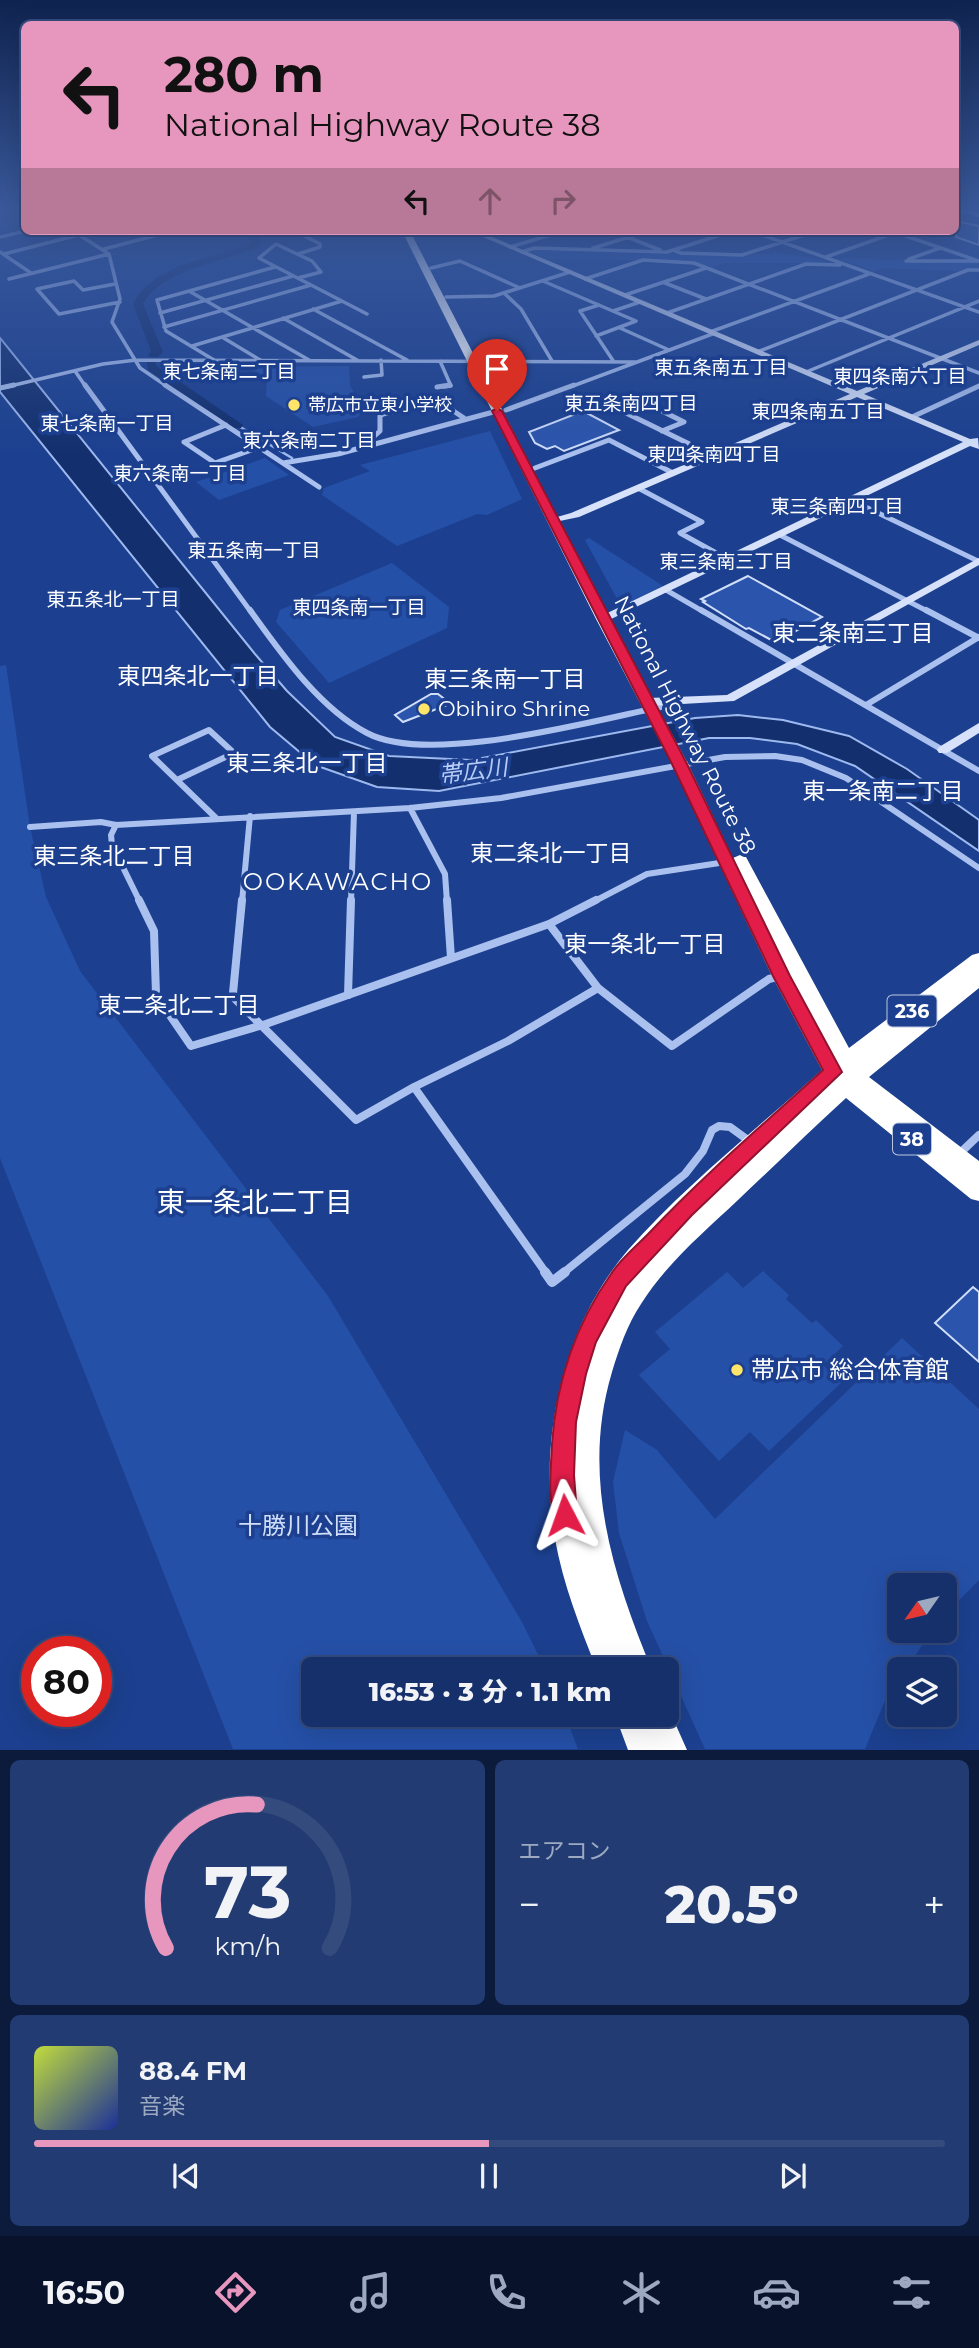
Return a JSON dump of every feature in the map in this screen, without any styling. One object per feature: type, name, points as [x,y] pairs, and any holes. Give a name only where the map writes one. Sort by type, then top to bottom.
[{"type":"highway","name":"National Highway Route 38","points":[[438,292],[845,1075],[979,1173]]},
{"type":"highway","name":"National Highway Route 38","points":[[443,292],[476,362]]},
{"type":"highway","name":"National Highway Route 38","points":[[501,411],[535,468],[558,521]]},
{"type":"highway","name":"National Highway Route 38","points":[[683,760],[781,976],[845,1075],[979,1192]]},
{"type":"highway","name":"236","points":[[845,1075],[979,960]]},
{"type":"highway","name":"236","points":[[845,1075],[979,978]]},
{"type":"highway","points":[[606,1657],[577,1577],[565,1515],[562,1475],[565,1422],[586,1339],[619,1279],[684,1209],[754,1144],[845,1075]]},
{"type":"highway","points":[[632,1657],[600,1570],[587,1499],[584,1458],[586,1427],[599,1370],[627,1306],[655,1266],[845,1075]]},
{"type":"highway","points":[[634,1727],[643,1749]]},
{"type":"highway","points":[[662,1727],[672,1749]]},
{"type":"street","points":[[39,292],[59,314],[120,302]]},
{"type":"street","points":[[118,292],[120,302],[112,316],[112,323],[140,368],[319,487]]},
{"type":"street","points":[[187,292],[157,300],[164,327],[166,331],[215,360]]},
{"type":"street","points":[[190,292],[309,360]]},
{"type":"street","points":[[160,313],[241,292]]},
{"type":"street","points":[[164,327],[288,292]]},
{"type":"street","points":[[324,292],[367,314]]},
{"type":"street","points":[[446,297],[508,292]]},
{"type":"street","points":[[568,292],[636,321],[596,336]]},
{"type":"street","points":[[617,292],[976,442]]},
{"type":"street","points":[[625,295],[635,292]]},
{"type":"street","points":[[688,292],[707,299]]},
{"type":"street","points":[[667,313],[728,292]]},
{"type":"street","points":[[769,292],[979,373]]},
{"type":"street","points":[[283,463],[323,460],[464,418],[501,411],[670,350],[819,292]]},
{"type":"street","points":[[757,352],[912,292]]},
{"type":"street","points":[[921,292],[979,312]]},
{"type":"street","points":[[504,293],[521,309],[552,361]]},
{"type":"street","points":[[192,346],[342,301]]},
{"type":"street","points":[[806,372],[979,301]]},
{"type":"street","points":[[613,311],[640,302]]},
{"type":"street","points":[[599,305],[580,311],[614,362]]},
{"type":"street","points":[[313,309],[407,361]]},
{"type":"street","points":[[283,318],[357,360]]},
{"type":"street","points":[[619,327],[670,350]]},
{"type":"street","points":[[222,337],[261,360]]},
{"type":"street","points":[[558,521],[979,342]]},
{"type":"street","points":[[0,388],[135,360],[636,362]]},
{"type":"street","points":[[365,377],[382,375],[381,360]]},
{"type":"street","points":[[436,387],[451,386],[440,361]]},
{"type":"street","points":[[73,371],[279,650],[321,698],[367,733],[398,744],[446,745],[505,738],[730,698],[979,561]]},
{"type":"street","points":[[912,417],[979,386]]},
{"type":"street","points":[[361,448],[380,431],[380,416],[383,414],[437,400],[464,418]]},
{"type":"street","points":[[662,431],[684,422],[648,404],[626,412],[662,431],[714,456]]},
{"type":"street","points":[[226,425],[184,442],[215,463],[260,447]]},
{"type":"street","points":[[535,468],[609,440],[673,473]]},
{"type":"street","points":[[608,617],[976,442]]},
{"type":"street","points":[[638,488],[702,522],[680,533],[729,560]]},
{"type":"street","points":[[851,500],[979,561]]},
{"type":"street","points":[[780,535],[979,638]]},
{"type":"street","points":[[666,590],[979,771]]},
{"type":"street","points":[[866,705],[979,638]]},
{"type":"street","points":[[943,750],[979,727]]},
{"type":"street","points":[[177,780],[234,753],[209,730],[152,756],[216,818]]},
{"type":"street","points":[[30,827],[101,822],[116,825],[410,808],[501,798],[683,760],[775,756],[821,766],[846,778],[979,868]]},
{"type":"street","points":[[410,808],[445,874],[451,958]]},
{"type":"street","points":[[348,995],[354,812]]},
{"type":"street","points":[[250,816],[233,993],[235,999],[356,1120],[414,1087],[508,1041],[598,988]]},
{"type":"street","points":[[116,825],[111,835],[112,845],[154,931],[156,995],[191,1046],[263,1025],[549,924],[647,874],[727,861]]},
{"type":"street","points":[[549,924],[598,988],[672,1046],[769,979],[781,976]]},
{"type":"street","points":[[414,1087],[552,1282],[685,1174],[703,1152],[712,1130],[719,1126],[730,1127],[754,1144]]},
{"type":"street","points":[[956,1156],[979,1135]]},
{"type":"green space","points":[[349,366],[350,386],[364,409],[358,417],[313,427],[266,396],[267,379],[249,367]]},
{"type":"green space","points":[[490,431],[522,499],[487,515],[477,514],[397,546],[322,495],[324,488],[370,471],[360,465]]},
{"type":"green space","points":[[265,458],[289,475],[219,500],[196,482]]},
{"type":"green space","points":[[589,538],[663,586],[621,606],[585,540]]},
{"type":"green space","points":[[392,563],[449,607],[447,628],[329,683],[276,622],[280,610]]},
{"type":"green space","name":"十勝川公園","points":[[6,665],[30,827],[46,897],[80,971],[328,1296],[522,1622],[539,1657],[301,1657],[301,1727],[570,1727],[578,1749],[233,1749],[0,1158],[0,666]]},
{"type":"green space","name":"帯広市 総合体育館","points":[[763,1271],[789,1295],[786,1299],[812,1323],[816,1320],[843,1346],[823,1365],[841,1383],[769,1451],[750,1432],[719,1461],[639,1375],[670,1349],[655,1332],[727,1272],[743,1288]]},
{"type":"green space","points":[[902,1338],[979,1409],[979,1580],[957,1602],[957,1573],[887,1573],[887,1643],[924,1643],[914,1657],[887,1657],[887,1697],[865,1749],[705,1749],[679,1692],[679,1657],[663,1657],[647,1621],[619,1533],[613,1482],[625,1430],[657,1450],[715,1519]]},
{"type":"water","name":"帯広川","points":[[0,338],[255,654],[287,691],[335,737],[389,756],[471,760],[695,718],[738,715],[783,720],[849,736],[907,769],[979,820],[979,851],[855,766],[797,744],[750,738],[709,738],[439,791],[377,787],[315,765],[270,727],[0,392]]},
{"type":"building","points":[[583,411],[619,430],[564,451],[555,446],[547,449],[535,443],[529,432]]},
{"type":"building","points":[[748,576],[822,617],[775,642],[749,628],[746,629],[701,599]]},
{"type":"building","name":"Obihiro Shrine","points":[[431,694],[438,694],[447,701],[444,703],[447,705],[403,722],[395,715]]},
{"type":"building","points":[[973,1287],[979,1292],[979,1362],[935,1323]]},
{"type":"waterway","points":[[146,292],[138,304],[157,352],[154,355]]},
{"type":"waterway","points":[[151,364],[152,368],[237,425]]},
{"type":"waterway","points":[[237,425],[292,458]]},
{"type":"place","name":"帯広市立東小学校","points":[[294,405]]},
{"type":"place","name":"Obihiro Shrine","points":[[424,709]]},
{"type":"place","name":"帯広市 総合体育館","points":[[737,1370]]},
{"type":"district","name":"東五条南五丁目","points":[[721,367]]},
{"type":"district","name":"東七条南二丁目","points":[[229,371]]},
{"type":"district","name":"東四条南六丁目","points":[[900,376]]},
{"type":"district","name":"東五条南四丁目","points":[[631,403]]},
{"type":"district","name":"東四条南五丁目","points":[[818,411]]},
{"type":"district","name":"東七条南一丁目","points":[[107,423]]},
{"type":"district","name":"東六条南二丁目","points":[[309,440]]},
{"type":"district","name":"東四条南四丁目","points":[[714,454]]},
{"type":"district","name":"東六条南一丁目","points":[[180,473]]},
{"type":"district","name":"東三条南四丁目","points":[[837,506]]},
{"type":"district","name":"東五条南一丁目","points":[[254,550]]},
{"type":"district","name":"東三条南三丁目","points":[[726,561]]},
{"type":"district","name":"東五条北一丁目","points":[[113,599]]},
{"type":"district","name":"東四条南一丁目","points":[[359,607]]},
{"type":"district","name":"東二条南三丁目","points":[[853,633]]},
{"type":"district","name":"東四条北一丁目","points":[[198,676]]},
{"type":"district","name":"東三条南一丁目","points":[[505,679]]},
{"type":"district","name":"東三条北一丁目","points":[[307,763]]},
{"type":"district","name":"東一条南二丁目","points":[[883,791]]},
{"type":"district","name":"東二条北一丁目","points":[[551,853]]},
{"type":"district","name":"東三条北二丁目","points":[[114,856]]},
{"type":"district","name":"OOKAWACHO","points":[[338,882]]},
{"type":"district","name":"東一条北一丁目","points":[[645,944]]},
{"type":"district","name":"東二条北二丁目","points":[[179,1005]]},
{"type":"district","name":"東一条北二丁目","points":[[255,1202]]},
{"type":"route","points":[[497,411],[680,764],[781,976],[833,1072],[684,1209],[619,1279],[586,1339],[575,1374],[565,1422],[562,1475],[565,1515]]}]
